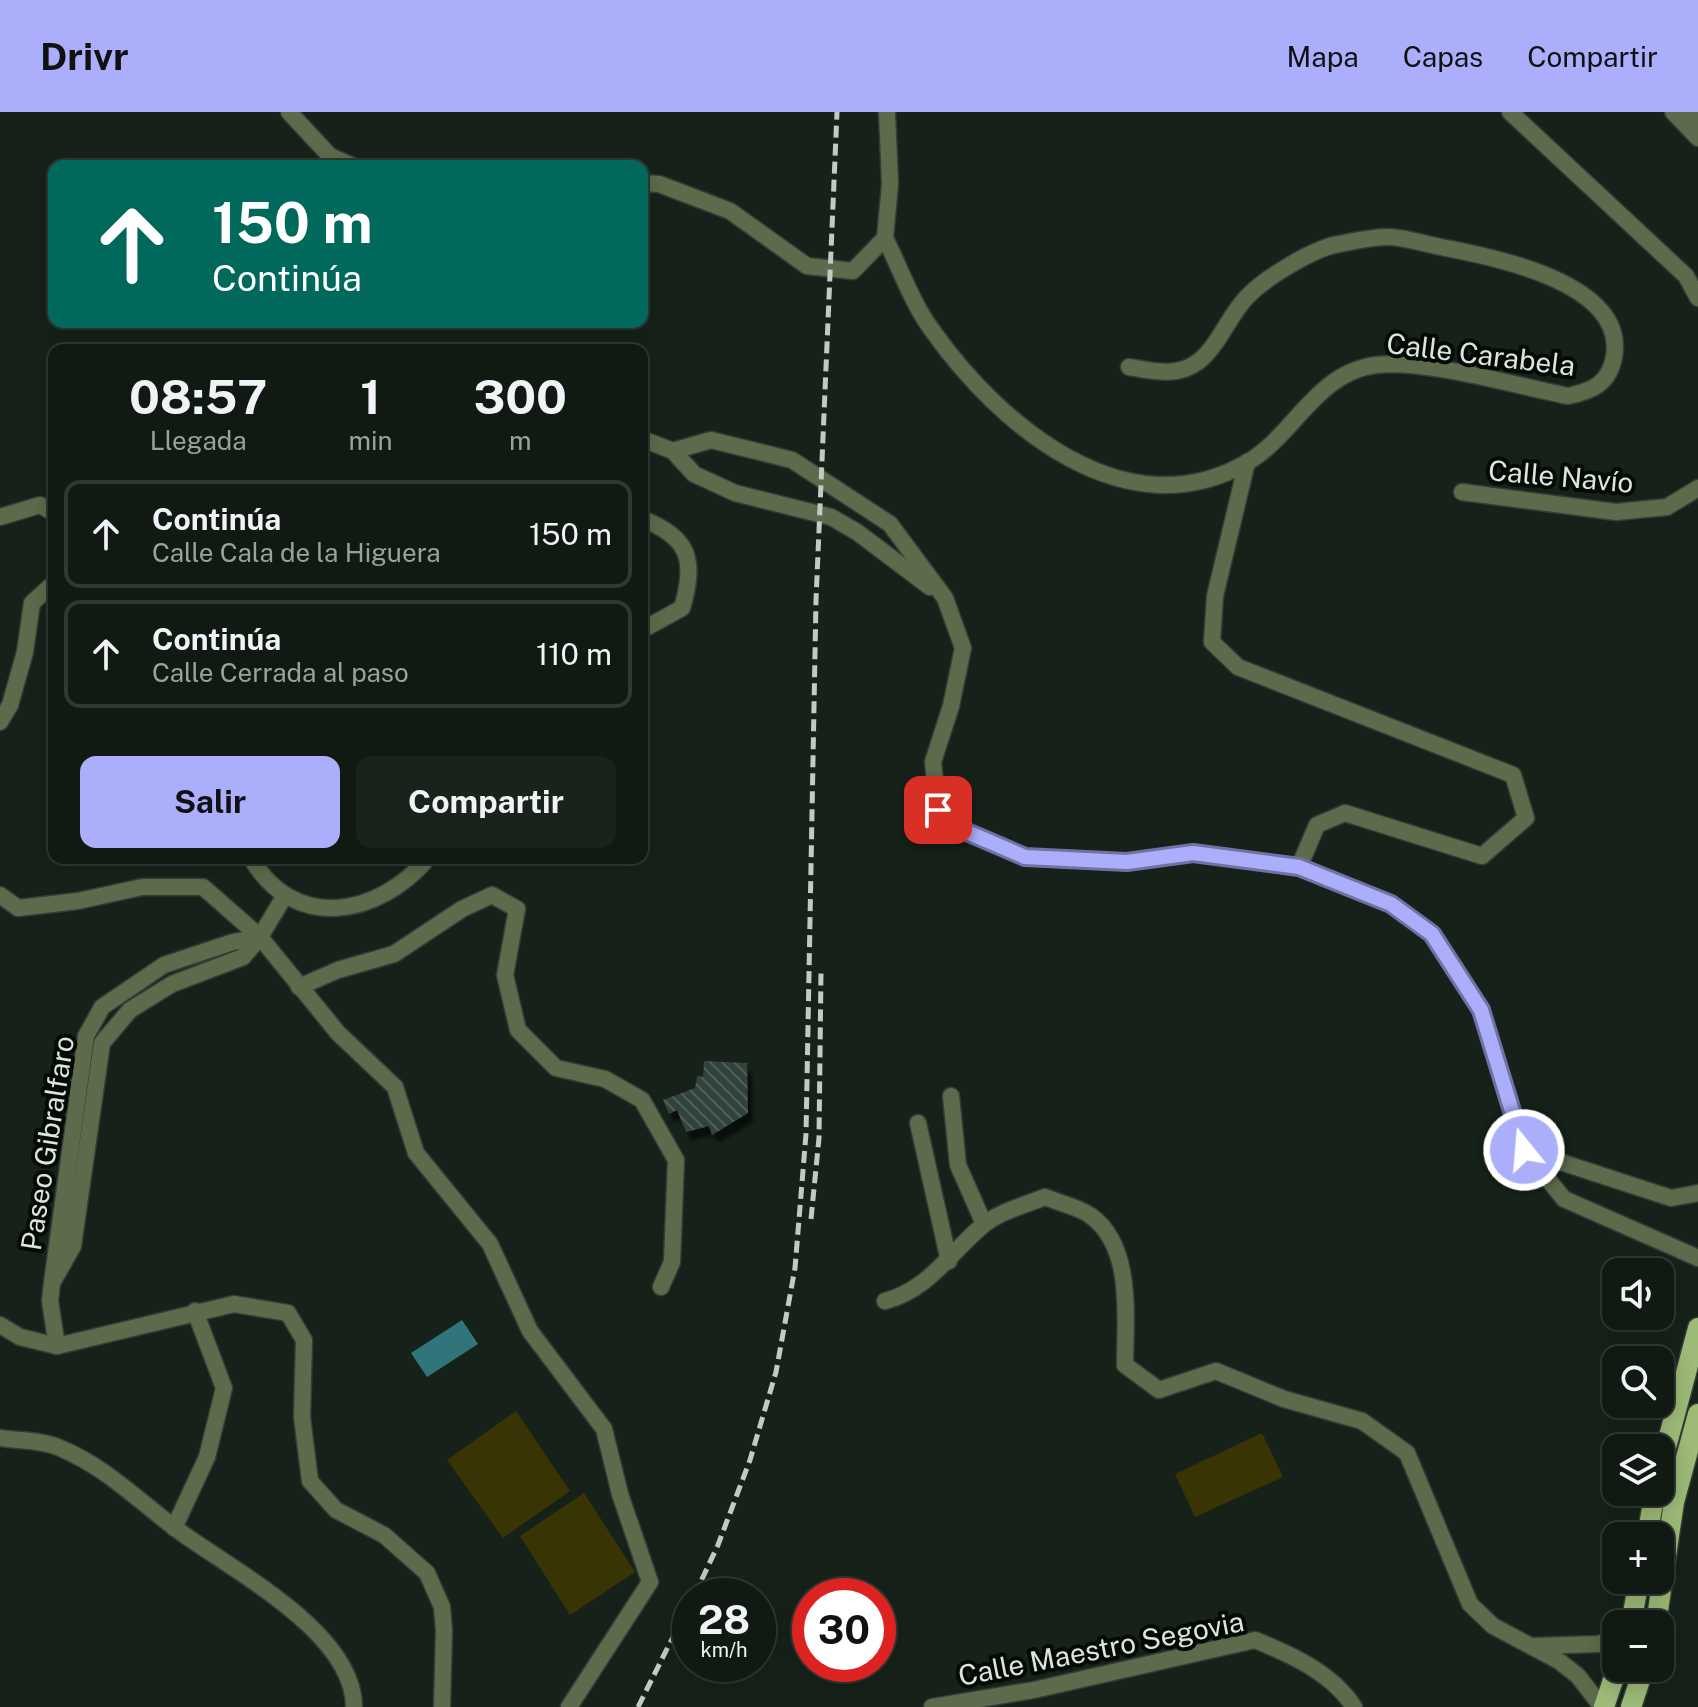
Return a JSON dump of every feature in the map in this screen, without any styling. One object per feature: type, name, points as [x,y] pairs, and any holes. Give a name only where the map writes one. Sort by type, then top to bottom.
[{"type":"main road","points":[[1670,1434],[1698,1328]]},
{"type":"main road","points":[[1658,1610],[1674,1502],[1698,1414]]},
{"type":"main road","points":[[1603,1707],[1612,1682]]},
{"type":"main road","points":[[1631,1707],[1639,1682]]},
{"type":"street","points":[[289,112],[330,156],[339,160]]},
{"type":"street","points":[[648,183],[659,184],[730,211],[807,266],[853,271],[885,238],[890,184],[887,112]]},
{"type":"street","points":[[1510,112],[1686,276],[1698,298]]},
{"type":"street","points":[[1673,112],[1698,138]]},
{"type":"street","points":[[1690,112],[1698,120]]},
{"type":"street","name":"Calle Carabela","points":[[885,238],[930,328],[982,394],[1034,439],[1098,472],[1146,484],[1199,480],[1247,462],[1336,380],[1374,365],[1411,365],[1568,396],[1591,391],[1604,381],[1612,367],[1613,332],[1603,314],[1548,274],[1511,261],[1389,237],[1334,244],[1282,270],[1247,297],[1198,362],[1168,374],[1129,367]]},
{"type":"street","points":[[673,451],[711,440],[792,460],[890,524],[945,598],[963,648],[951,706],[933,762],[938,810],[967,832],[1025,857],[1127,862],[1193,853],[1299,867],[1391,904],[1432,934],[1481,1010],[1524,1150],[1564,1199],[1698,1258]]},
{"type":"street","points":[[648,441],[673,451],[694,474],[735,493],[831,517],[857,532],[945,598]]},
{"type":"street","points":[[1247,462],[1215,596],[1212,642],[1238,667],[1513,775],[1526,818],[1482,856],[1345,813],[1317,825],[1299,867]]},
{"type":"street","name":"Calle Navío","points":[[1462,492],[1616,512],[1667,507],[1698,488]]},
{"type":"street","points":[[0,517],[40,505],[48,510]]},
{"type":"street","points":[[648,521],[669,529],[686,554],[692,576],[682,608],[648,627]]},
{"type":"street","points":[[0,722],[10,705],[25,652],[32,603],[48,588]]},
{"type":"street","points":[[255,864],[266,883],[284,897],[326,910],[387,895],[421,864]]},
{"type":"street","points":[[0,895],[18,908],[142,887],[203,887],[260,937],[338,1033],[395,1087],[416,1153],[490,1244],[530,1331],[604,1429],[620,1494],[650,1582],[569,1707]]},
{"type":"street","points":[[299,987],[338,970],[394,954],[462,909],[492,895],[517,909],[505,975],[518,1030],[556,1068],[605,1079],[642,1100],[676,1160],[672,1262],[661,1287]]},
{"type":"street","points":[[260,937],[284,897]]},
{"type":"street","name":"Paseo Gibralfaro","points":[[52,1283],[73,1246],[102,1043],[130,1010],[172,984],[243,957],[260,937]]},
{"type":"street","name":"Paseo Gibralfaro","points":[[57,1346],[50,1301],[86,1036],[102,1007],[164,965],[233,942],[260,937]]},
{"type":"street","points":[[951,1096],[958,1165],[984,1224]]},
{"type":"street","points":[[918,1123],[949,1261]]},
{"type":"street","points":[[1524,1150],[1671,1198],[1698,1193]]},
{"type":"street","points":[[885,1301],[904,1296],[949,1261],[984,1224],[1045,1197],[1091,1216],[1112,1238],[1124,1286],[1125,1365],[1159,1390],[1216,1371],[1284,1399],[1362,1421],[1407,1453],[1470,1604],[1493,1626],[1559,1661],[1578,1676],[1603,1707]]},
{"type":"street","points":[[0,1325],[20,1337],[57,1346],[234,1304],[288,1313],[304,1340],[302,1417],[310,1481],[336,1510],[384,1535],[427,1573],[442,1607],[442,1707]]},
{"type":"street","points":[[174,1528],[207,1457],[224,1388],[195,1311]]},
{"type":"street","points":[[0,1438],[59,1447],[131,1490],[174,1528],[289,1605],[320,1638],[354,1685],[354,1707]]},
{"type":"street","name":"Calle Maestro Segovia","points":[[932,1707],[1034,1690],[1255,1640],[1286,1653],[1342,1688],[1354,1707]]},
{"type":"street","points":[[1529,1645],[1565,1648],[1602,1643]]},
{"type":"shaded area","points":[[516,1411],[570,1491],[503,1538],[447,1460]]},
{"type":"shaded area","points":[[1262,1433],[1283,1477],[1195,1517],[1175,1474]]},
{"type":"shaded area","points":[[584,1493],[635,1572],[570,1615],[520,1536]]},
{"type":"water","points":[[462,1320],[478,1344],[427,1377],[411,1353]]},
{"type":"building","points":[[704,1061],[747,1063],[748,1113],[712,1135],[709,1126],[686,1132],[677,1110],[669,1114],[663,1100],[695,1088],[697,1076],[703,1077]]},
{"type":"railway","points":[[702,1578],[750,1460],[776,1372],[795,1268],[806,1134],[816,600],[837,112]]},
{"type":"railway","points":[[811,1219],[819,1138],[821,971]]},
{"type":"railway","points":[[638,1707],[672,1639]]},
{"type":"route","points":[[938,810],[967,832],[1025,857],[1127,862],[1193,853],[1299,867],[1391,904],[1432,934],[1481,1010],[1524,1150]]}]
